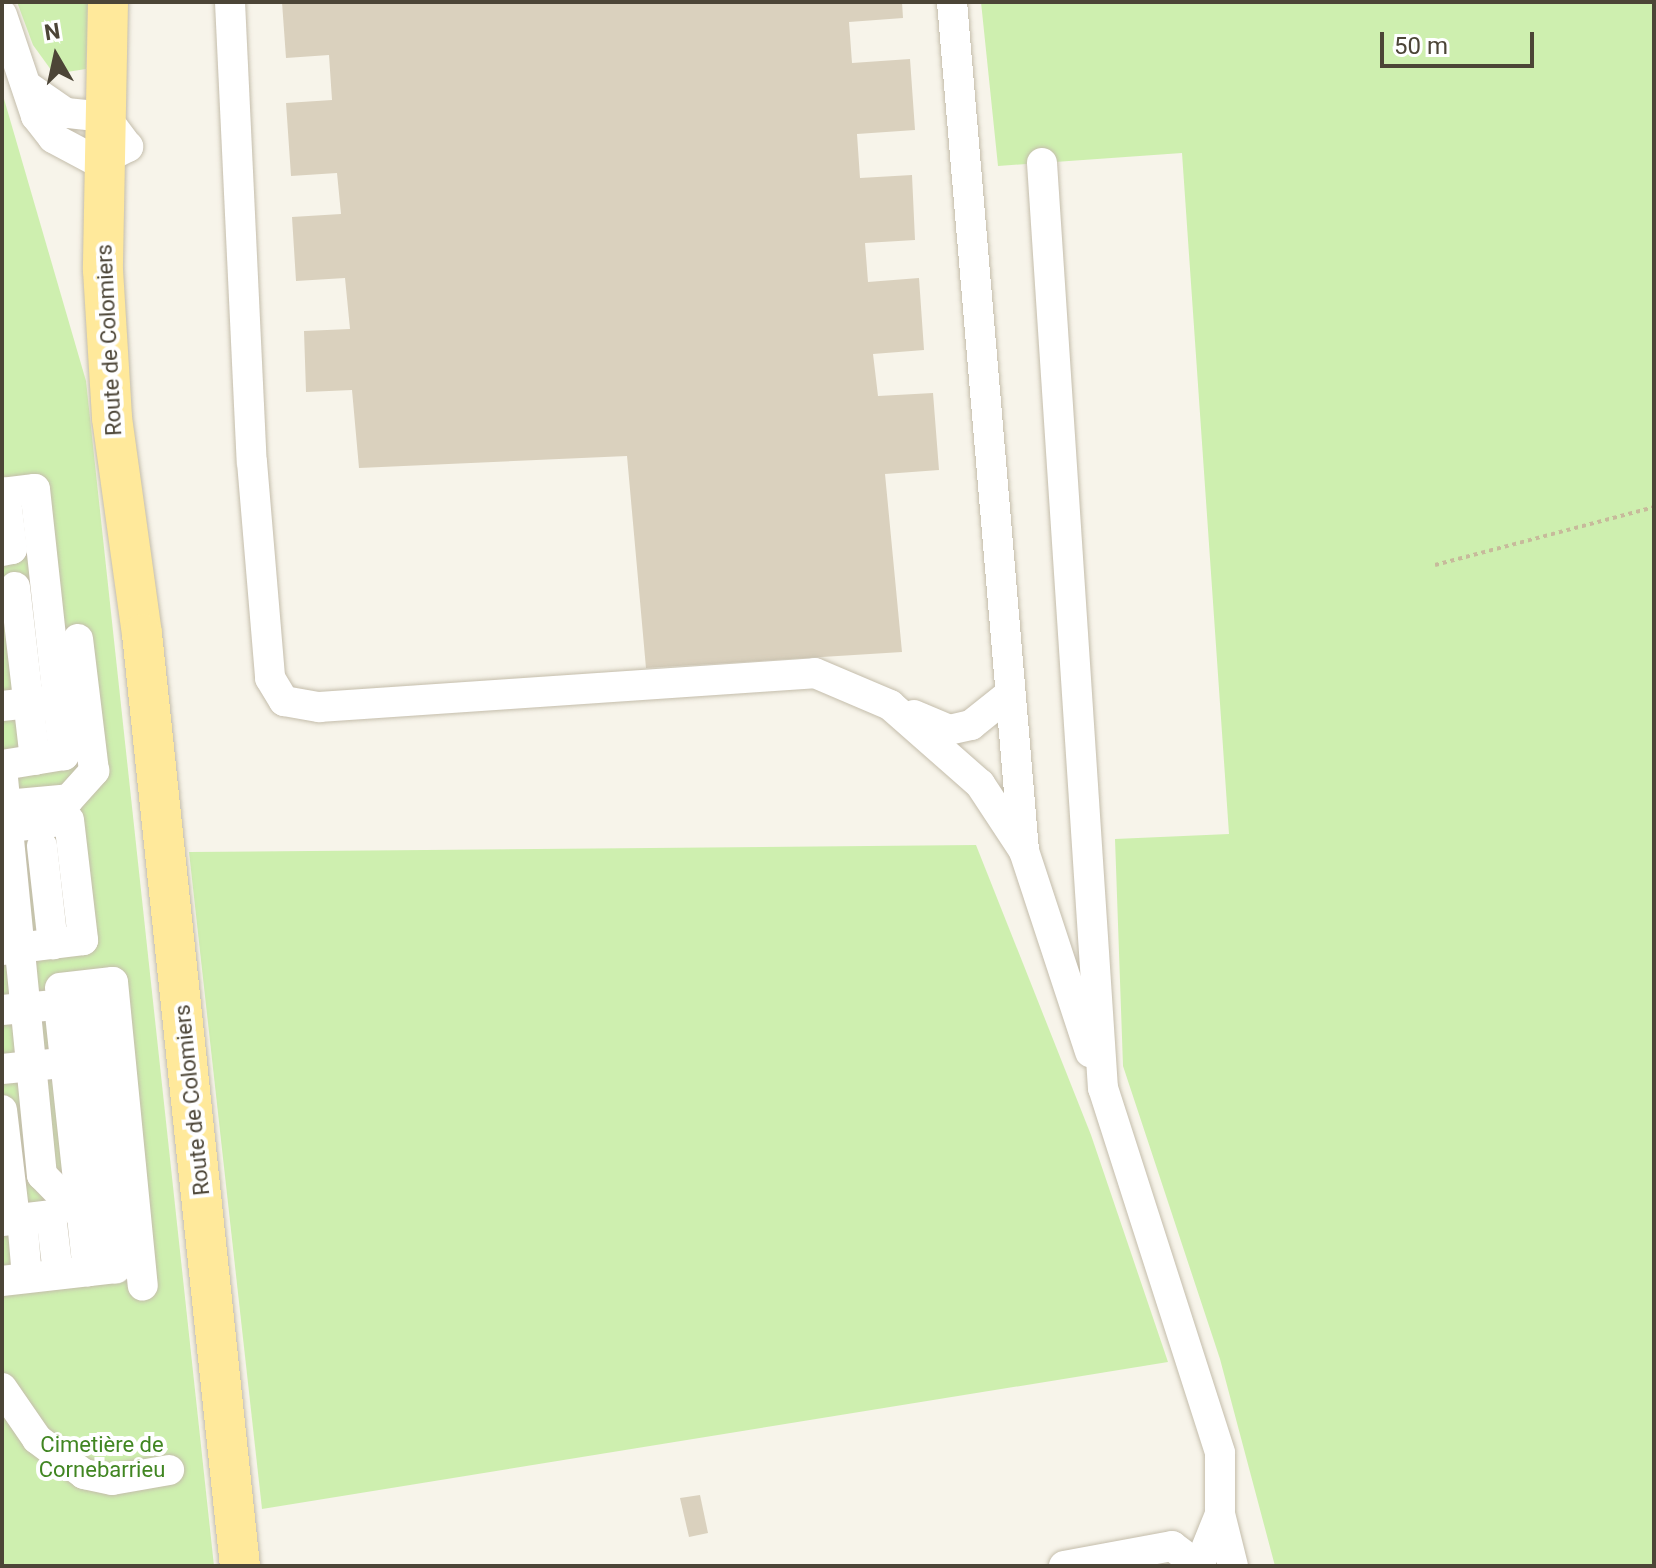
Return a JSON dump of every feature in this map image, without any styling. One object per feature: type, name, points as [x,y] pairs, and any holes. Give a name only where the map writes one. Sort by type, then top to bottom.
[{"type":"main road","points":[[108,2],[111,143]]},
{"type":"main road","points":[[111,143],[129,2]]},
{"type":"main road","name":"Route de Colomiers","points":[[111,143],[112,418],[142,634],[240,1566]]},
{"type":"street","points":[[230,2],[252,462],[270,678],[284,701],[319,707],[815,673],[949,730],[971,725],[1006,697]]},
{"type":"street","points":[[952,2],[1006,697],[1024,851],[1220,1453],[1220,1514],[1233,1566]]},
{"type":"street","points":[[2,15],[27,86],[53,138],[111,143]]},
{"type":"street","points":[[27,86],[111,143]]},
{"type":"street","points":[[1042,163],[1103,1088]]},
{"type":"street","points":[[2,551],[12,549],[4,493],[35,489],[45,584],[29,703]]},
{"type":"street","points":[[45,584],[9,588],[29,703],[64,755],[2,767],[12,949],[18,1003],[33,1076],[44,1209],[58,1274]]},
{"type":"street","points":[[8,848],[69,799],[94,771],[78,639]]},
{"type":"street","points":[[890,705],[980,784],[1024,851]]},
{"type":"street","points":[[8,848],[57,844],[61,883],[53,944],[12,949]]},
{"type":"street","points":[[8,848],[61,883]]},
{"type":"street","points":[[18,1003],[113,982],[143,1286]]},
{"type":"street","points":[[14,1280],[116,1268],[79,1061],[59,1005],[18,1003]]},
{"type":"street","points":[[79,1061],[33,1076],[18,1088],[14,1105],[2,1110],[44,1209],[88,1271]]},
{"type":"street","points":[[14,1280],[44,1209],[79,1061]]},
{"type":"street","points":[[2,1069],[33,1076]]},
{"type":"street","points":[[2,1388],[37,1439],[84,1474],[112,1480],[169,1470]]},
{"type":"street","points":[[1064,1566],[1172,1546],[1199,1566],[1220,1514]]},
{"type":"path","points":[[1435,565],[1654,507]]},
{"type":"green space","points":[[17,2],[88,2],[86,69],[54,74],[33,45]]},
{"type":"green space","points":[[981,2],[1654,2],[1654,1566],[1275,1566],[1220,1359],[1123,1066],[1115,839],[1229,834],[1182,153],[998,166]]},
{"type":"green space","name":"Cimetière de Cornebarrieu","points":[[2,92],[86,381],[214,1566],[2,1566]]},
{"type":"green space","points":[[976,845],[1091,1135],[1168,1362],[262,1509],[189,852]]},
{"type":"building","points":[[282,2],[902,2],[903,18],[849,22],[852,63],[910,59],[915,130],[857,134],[860,178],[912,175],[915,240],[865,243],[868,282],[919,278],[924,350],[873,354],[878,396],[933,393],[939,470],[885,474],[902,652],[646,668],[627,456],[359,468],[352,390],[306,392],[304,331],[350,329],[345,278],[296,281],[292,217],[341,214],[337,173],[291,176],[286,103],[332,100],[329,55],[286,58]]},
{"type":"building","points":[[700,1495],[708,1533],[689,1537],[680,1498]]}]
